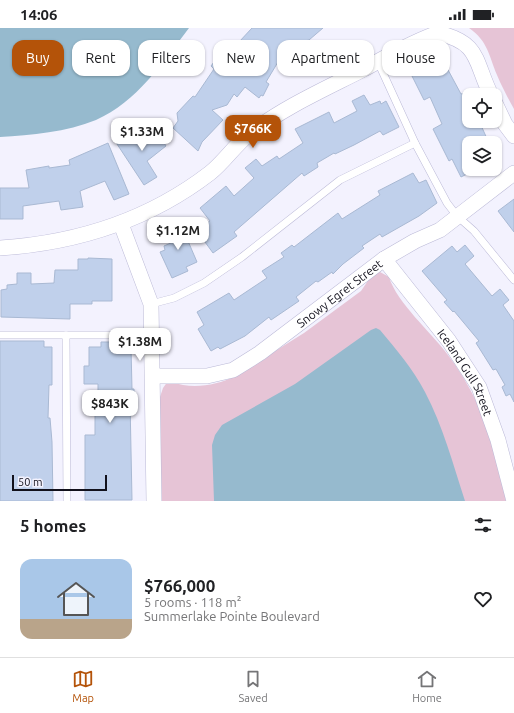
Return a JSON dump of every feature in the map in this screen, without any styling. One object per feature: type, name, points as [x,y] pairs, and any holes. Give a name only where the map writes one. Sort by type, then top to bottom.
[{"type":"street","points":[[0,248],[27,246],[72,238],[121,224],[174,198],[211,172],[248,135],[288,108],[428,36],[438,33],[451,36],[466,44],[476,56],[488,88]]},
{"type":"street","points":[[502,118],[514,136]]},
{"type":"street","name":"Snowy Egret Street","points":[[153,376],[207,376],[233,370],[260,354],[384,259],[415,241],[440,230],[514,173]]},
{"type":"street","points":[[121,224],[151,304],[153,335],[154,501]]},
{"type":"street","name":"Iceland Gull Street","points":[[384,259],[449,342],[479,387],[498,440],[514,501]]},
{"type":"lane","points":[[378,62],[415,143],[447,203],[457,216],[474,231],[514,280]]},
{"type":"lane","points":[[151,304],[174,298],[204,283],[242,257],[340,180],[415,143]]},
{"type":"lane","points":[[0,335],[153,335]]},
{"type":"lane","points":[[66,335],[67,501]]},
{"type":"shaded area","points":[[469,28],[514,28],[514,109],[484,44]]},
{"type":"shaded area","points":[[380,272],[389,277],[399,297],[448,355],[470,389],[488,427],[499,465],[506,501],[160,501],[160,397],[163,388],[168,381],[190,386],[203,386],[235,376],[304,333],[361,291],[372,275]]},
{"type":"water","points":[[0,28],[189,28],[180,40],[138,40],[138,76],[151,76],[137,92],[111,112],[85,124],[61,130],[0,137]]},
{"type":"water","points":[[376,328],[380,330],[404,360],[425,392],[452,459],[465,501],[214,501],[212,445],[215,435],[222,425],[295,384]]},
{"type":"building","points":[[252,28],[323,28],[309,40],[277,40],[277,64],[266,82],[269,84],[263,96],[261,95],[259,98],[245,87],[237,97],[234,94],[227,105],[212,110],[223,120],[202,142],[198,151],[173,128],[178,121],[177,113],[193,96],[195,97],[213,70],[213,76],[269,76],[269,40],[241,40]]},
{"type":"building","points":[[450,74],[462,94],[462,128],[482,128],[486,136],[462,136],[463,176],[461,177],[452,159],[449,161],[433,129],[442,124],[430,97],[424,100],[412,76],[450,76]]},
{"type":"building","points":[[364,95],[370,105],[380,101],[381,104],[386,101],[399,127],[383,135],[380,131],[354,145],[335,154],[334,153],[317,163],[318,167],[304,176],[302,173],[234,232],[237,236],[213,253],[197,231],[210,221],[200,208],[226,186],[234,196],[254,178],[245,168],[256,159],[262,166],[277,156],[279,159],[303,143],[295,129],[329,112],[334,123],[357,111],[352,101]]},
{"type":"building","points":[[148,128],[151,131],[155,129],[166,146],[147,161],[157,177],[144,185],[115,141],[130,132],[132,136]]},
{"type":"building","points":[[108,143],[129,194],[114,200],[105,181],[80,191],[83,207],[61,210],[59,201],[23,206],[23,219],[0,219],[0,188],[29,188],[26,170],[49,166],[49,168],[70,165],[69,160]]},
{"type":"building","points":[[413,173],[419,183],[426,180],[437,203],[419,216],[382,237],[380,234],[362,246],[364,248],[343,264],[333,274],[332,272],[318,282],[316,281],[296,297],[299,301],[271,320],[269,317],[245,336],[220,349],[218,347],[211,351],[198,329],[204,325],[197,312],[229,293],[234,300],[267,278],[262,271],[284,257],[281,253],[292,245],[294,247],[338,213],[342,219],[380,195],[378,191]]},
{"type":"building","points":[[514,199],[514,232],[498,211]]},
{"type":"building","points":[[179,220],[197,262],[186,267],[188,271],[172,278],[160,252],[165,250],[164,246],[173,242],[166,226]]},
{"type":"building","points":[[465,245],[474,256],[465,264],[492,296],[500,289],[509,300],[503,305],[514,321],[514,402],[510,394],[506,396],[502,387],[505,385],[496,369],[493,370],[476,343],[479,341],[454,311],[453,312],[444,302],[447,300],[422,271],[452,246],[457,252]]},
{"type":"building","points":[[78,259],[112,259],[112,301],[92,301],[92,304],[70,304],[70,319],[1,317],[1,290],[7,289],[7,285],[17,284],[17,273],[31,273],[31,284],[54,283],[55,270],[78,270]]},
{"type":"building","points":[[0,341],[44,341],[44,347],[52,347],[52,385],[49,385],[48,418],[50,418],[52,442],[53,501],[0,501]]},
{"type":"building","points":[[101,342],[126,342],[126,348],[131,348],[132,389],[134,389],[134,401],[130,401],[132,500],[85,500],[85,435],[95,435],[95,412],[98,412],[98,384],[84,384],[84,366],[89,366],[89,347],[101,347]]}]
